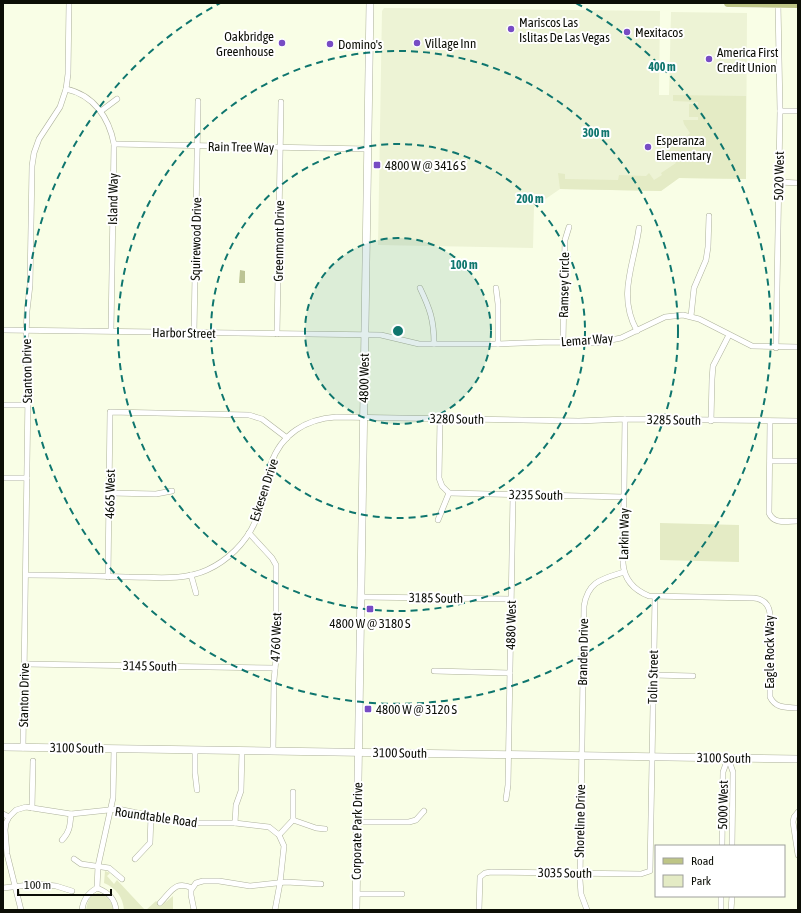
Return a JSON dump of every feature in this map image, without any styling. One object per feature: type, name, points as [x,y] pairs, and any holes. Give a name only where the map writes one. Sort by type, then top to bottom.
[{"type":"main road","name":"4800 West","points":[[358,752],[370,3]]},
{"type":"main road","points":[[728,3],[798,4]]},
{"type":"main road","name":"3100 South","points":[[3,747],[798,759]]},
{"type":"main road","name":"Corporate Park Drive","points":[[356,910],[358,752]]},
{"type":"street","name":"Stanton Drive","points":[[23,748],[28,405],[26,330],[30,285],[33,160],[39,139],[60,107],[66,89],[68,74],[69,3]]},
{"type":"street","name":"5020 West","points":[[776,348],[780,111],[778,4]]},
{"type":"street","name":"Island Way","points":[[66,89],[78,92],[93,102],[101,111],[108,123],[114,144],[111,332]]},
{"type":"street","points":[[101,111],[117,99]]},
{"type":"street","name":"Squirewood Drive","points":[[194,333],[198,101]]},
{"type":"street","name":"Greenmont Drive","points":[[278,334],[281,102]]},
{"type":"street","points":[[780,111],[798,111]]},
{"type":"street","name":"Rain Tree Way","points":[[114,144],[368,149]]},
{"type":"street","points":[[779,182],[798,183]]},
{"type":"street","points":[[691,316],[694,288],[706,260],[708,247],[708,216]]},
{"type":"street","name":"Ramsey Circle","points":[[563,343],[565,240],[569,227]]},
{"type":"street","points":[[637,331],[629,314],[628,278],[639,228]]},
{"type":"street","points":[[420,288],[432,316],[434,344]]},
{"type":"street","points":[[496,288],[498,304],[498,344]]},
{"type":"street","name":"Lemar Way","points":[[365,335],[381,335],[412,342],[434,344],[584,343],[621,338],[665,317],[676,315],[691,316],[699,319],[752,346],[776,348],[798,347]]},
{"type":"street","name":"Harbor Street","points":[[3,330],[365,335]]},
{"type":"street","points":[[711,421],[713,366],[729,335]]},
{"type":"street","points":[[3,405],[28,405]]},
{"type":"street","name":"4665 West","points":[[108,577],[110,412],[249,415],[267,422],[287,438]]},
{"type":"street","name":"Eskesen Drive","points":[[26,575],[163,578],[191,575],[207,570],[222,562],[234,551],[249,533],[257,514],[274,457],[277,450],[287,438],[309,422],[336,417],[364,417]]},
{"type":"street","name":"3280 South","points":[[364,417],[551,420]]},
{"type":"street","points":[[438,520],[449,493],[442,486],[439,478],[440,419]]},
{"type":"street","name":"3285 South","points":[[551,420],[579,421],[625,419],[798,421]]},
{"type":"street","name":"Larkin Way","points":[[625,419],[623,563],[624,572],[630,582],[638,590],[649,596],[655,597],[754,598],[763,601]]},
{"type":"street","points":[[770,421],[770,516],[776,521],[798,521]]},
{"type":"street","points":[[770,461],[798,461]]},
{"type":"street","points":[[3,478],[27,478]]},
{"type":"street","points":[[110,493],[156,494],[172,491]]},
{"type":"street","name":"3235 South","points":[[449,493],[624,497]]},
{"type":"street","name":"4880 West","points":[[506,799],[509,755],[513,495]]},
{"type":"street","name":"4760 West","points":[[249,533],[272,558],[276,565],[276,644],[273,751]]},
{"type":"street","name":"Branden Drive","points":[[581,756],[585,598],[589,589],[599,580],[624,572]]},
{"type":"street","points":[[191,575],[196,593]]},
{"type":"street","name":"3185 South","points":[[361,597],[511,599]]},
{"type":"street","name":"Tolin Street","points":[[650,871],[655,597]]},
{"type":"street","name":"Eagle Rock Way","points":[[763,601],[767,605],[769,611],[770,696],[774,703],[780,706],[798,708]]},
{"type":"street","name":"3145 South","points":[[24,664],[275,668]]},
{"type":"street","points":[[434,672],[510,673]]},
{"type":"street","points":[[653,675],[693,676]]},
{"type":"street","points":[[97,888],[98,866],[111,810],[114,788],[114,749]]},
{"type":"street","points":[[195,750],[197,790]]},
{"type":"street","points":[[235,823],[236,805],[241,791],[242,751]]},
{"type":"street","name":"Shoreline Drive","points":[[581,756],[580,873],[581,894],[587,910]]},
{"type":"street","name":"5000 West","points":[[722,845],[723,772],[728,758]]},
{"type":"street","name":"5000 West","points":[[728,758],[734,772],[732,845]]},
{"type":"street","points":[[32,808],[33,761]]},
{"type":"street","points":[[275,910],[284,850],[283,842],[279,835],[293,820],[293,792]]},
{"type":"street","name":"Roundtable Road","points":[[9,817],[19,809],[32,808],[70,814],[118,809],[186,823],[235,823],[266,826],[275,830],[279,835]]},
{"type":"street","points":[[357,822],[409,822],[416,820],[424,811]]},
{"type":"street","points":[[797,812],[793,822],[798,855]]},
{"type":"street","points":[[3,814],[9,817],[6,822],[5,835],[8,860],[21,910]]},
{"type":"street","points":[[62,840],[70,830],[70,814]]},
{"type":"street","points":[[135,859],[150,843],[151,816]]},
{"type":"street","points":[[293,820],[316,828],[325,829]]},
{"type":"street","points":[[74,859],[81,864],[111,869],[122,879]]},
{"type":"street","name":"3035 South","points":[[479,910],[480,877],[491,872],[641,874],[650,871]]},
{"type":"street","points":[[194,910],[191,895],[192,888],[196,883],[206,880],[250,886],[297,882],[321,884]]},
{"type":"street","points":[[3,888],[44,885],[56,886],[72,891]]},
{"type":"street","points":[[160,903],[180,885],[192,888]]},
{"type":"street","points":[[82,910],[86,897],[97,888],[110,895],[114,901],[116,910]]},
{"type":"street","points":[[356,894],[402,894]]},
{"type":"street","points":[[721,897],[721,910]]},
{"type":"street","points":[[732,897],[732,910]]},
{"type":"shaded area","points":[[384,8],[660,11],[659,95],[669,95],[671,12],[747,13],[746,179],[679,178],[661,191],[560,189],[534,207],[533,248],[378,245],[382,11]]},
{"type":"shaded area","points":[[240,270],[245,271],[245,283],[239,283]]},
{"type":"green space","points":[[673,95],[746,96],[746,179],[679,178],[661,191],[560,189],[558,173],[565,174],[565,179],[618,180],[619,175],[646,176],[649,173],[654,180],[662,175],[661,173],[676,163],[667,150],[680,142],[681,145],[684,146],[687,146],[690,143],[689,139],[686,137],[690,133],[683,120],[698,120],[698,117],[689,117],[689,104],[698,105],[698,102],[673,101]]},
{"type":"green space","points":[[660,523],[739,525],[739,562],[660,560]]},
{"type":"green space","points":[[105,871],[110,873],[107,876],[114,884],[117,880],[145,910],[124,910],[122,901],[118,894],[115,890],[104,883]]},
{"type":"green space","points":[[98,893],[104,895],[108,899],[112,904],[113,910],[86,910],[89,899]]},
{"type":"green space","points":[[173,896],[173,910],[146,910],[156,901],[161,906]]},
{"type":"place","name":"Mariscos Las Islitas De Las Vegas","points":[[511,29]]},
{"type":"place","name":"Mexitacos","points":[[627,32]]},
{"type":"place","name":"Oakbridge Greenhouse","points":[[282,43]]},
{"type":"place","name":"Village Inn","points":[[417,43]]},
{"type":"place","name":"Domino's","points":[[330,44]]},
{"type":"place","name":"America First Credit Union","points":[[709,59]]},
{"type":"place","name":"Esperanza Elementary","points":[[648,147]]},
{"type":"place","name":"4800 W @ 3416 S","points":[[377,165]]},
{"type":"place","name":"4800 W @ 3180 S","points":[[370,609]]},
{"type":"place","name":"4800 W @ 3120 S","points":[[368,709]]}]
